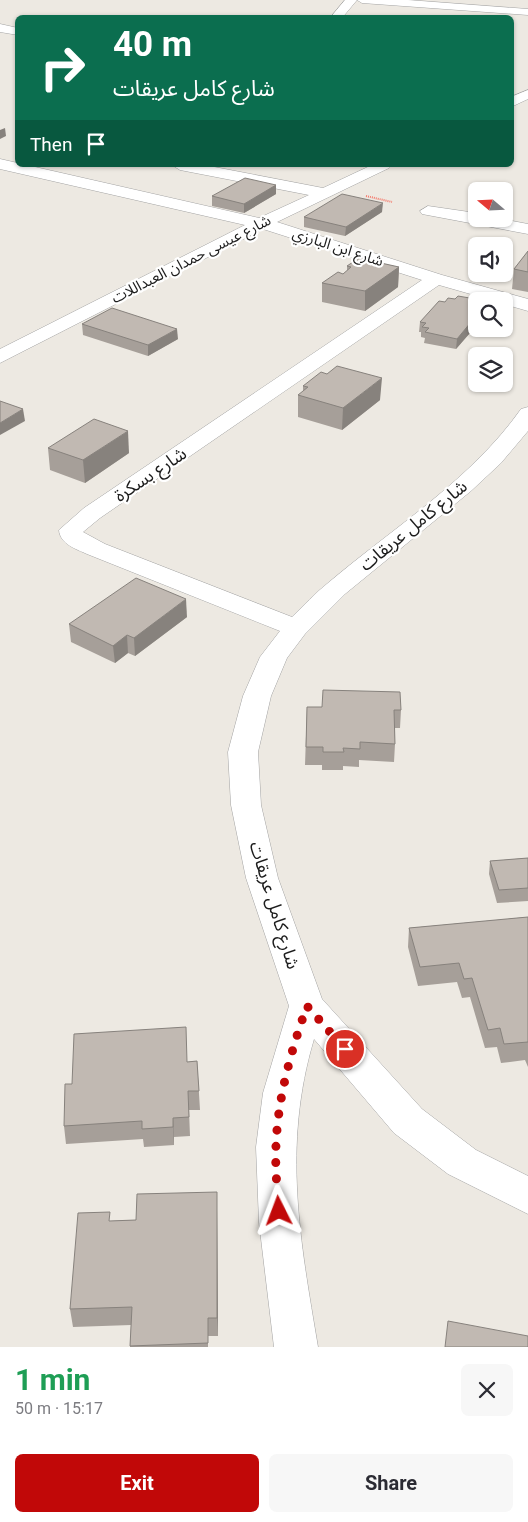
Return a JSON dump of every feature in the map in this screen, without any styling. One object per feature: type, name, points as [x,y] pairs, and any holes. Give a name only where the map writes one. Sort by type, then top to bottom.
[{"type":"street","points":[[338,15],[350,0]]},
{"type":"street","points":[[362,0],[528,12]]},
{"type":"street","points":[[0,28],[15,31]]},
{"type":"street","points":[[514,101],[528,94]]},
{"type":"street","name":"شارع ابن البارزي","points":[[0,164],[15,166]]},
{"type":"street","points":[[0,177],[28,167]]},
{"type":"street","name":"شارع ابن البارزي","points":[[28,167],[306,235],[436,279],[528,306]]},
{"type":"street","points":[[190,167],[325,193]]},
{"type":"street","name":"شارع عيسى حمدان العبداللات","points":[[0,357],[262,223],[380,167]]},
{"type":"street","points":[[428,211],[468,218]]},
{"type":"street","points":[[513,226],[528,229]]},
{"type":"street","name":"شارع بسكرة","points":[[296,628],[96,549],[75,539],[71,534],[71,530],[92,513],[436,279]]},
{"type":"street","name":"شارع كامل عريقات","points":[[528,413],[520,428],[481,469],[336,589],[296,628],[274,657],[257,696],[243,752],[246,805],[262,878],[307,1006],[408,1121],[462,1162],[528,1196]]},
{"type":"street","points":[[296,1347],[281,1245],[276,1145],[282,1094],[293,1045],[307,1006]]},
{"type":"building","points":[[245,178],[276,185],[244,204],[212,196]]},
{"type":"building","points":[[342,194],[383,203],[346,227],[304,217]]},
{"type":"building","points":[[528,251],[528,272],[514,269]]},
{"type":"building","points":[[362,256],[399,267],[365,291],[322,283],[338,272],[343,274],[351,267],[347,266]]},
{"type":"building","points":[[458,296],[468,298],[468,326],[457,339],[425,332],[429,328],[422,327],[426,323],[420,322],[439,301],[445,302],[448,298],[455,299]]},
{"type":"building","points":[[112,308],[177,329],[148,345],[82,324]]},
{"type":"building","points":[[337,366],[382,378],[343,408],[298,395],[308,387],[303,386],[321,372],[327,374]]},
{"type":"building","points":[[0,401],[23,409],[0,423]]},
{"type":"building","points":[[94,419],[128,431],[83,460],[48,448]]},
{"type":"building","points":[[136,578],[186,599],[134,638],[127,635],[113,646],[69,624]]},
{"type":"building","points":[[323,690],[400,692],[401,710],[394,710],[395,744],[360,742],[360,749],[343,748],[344,752],[323,752],[323,747],[306,747],[307,707],[322,707]]},
{"type":"building","points":[[528,858],[528,888],[499,890],[490,861]]},
{"type":"building","points":[[528,917],[528,1042],[504,1044],[500,1028],[488,1030],[472,978],[464,979],[459,963],[420,967],[409,928]]},
{"type":"building","points":[[186,1027],[187,1062],[197,1061],[199,1091],[188,1091],[189,1117],[173,1118],[173,1127],[142,1129],[142,1121],[64,1126],[65,1084],[72,1084],[74,1034]]},
{"type":"building","points":[[217,1192],[217,1318],[208,1318],[208,1343],[130,1346],[132,1307],[70,1309],[78,1213],[110,1212],[109,1221],[136,1220],[137,1194]]},
{"type":"building","points":[[448,1321],[528,1336],[528,1347],[445,1347]]},
{"type":"route","points":[[279,1211],[276,1145],[282,1094],[293,1045],[307,1006],[345,1049]]}]
